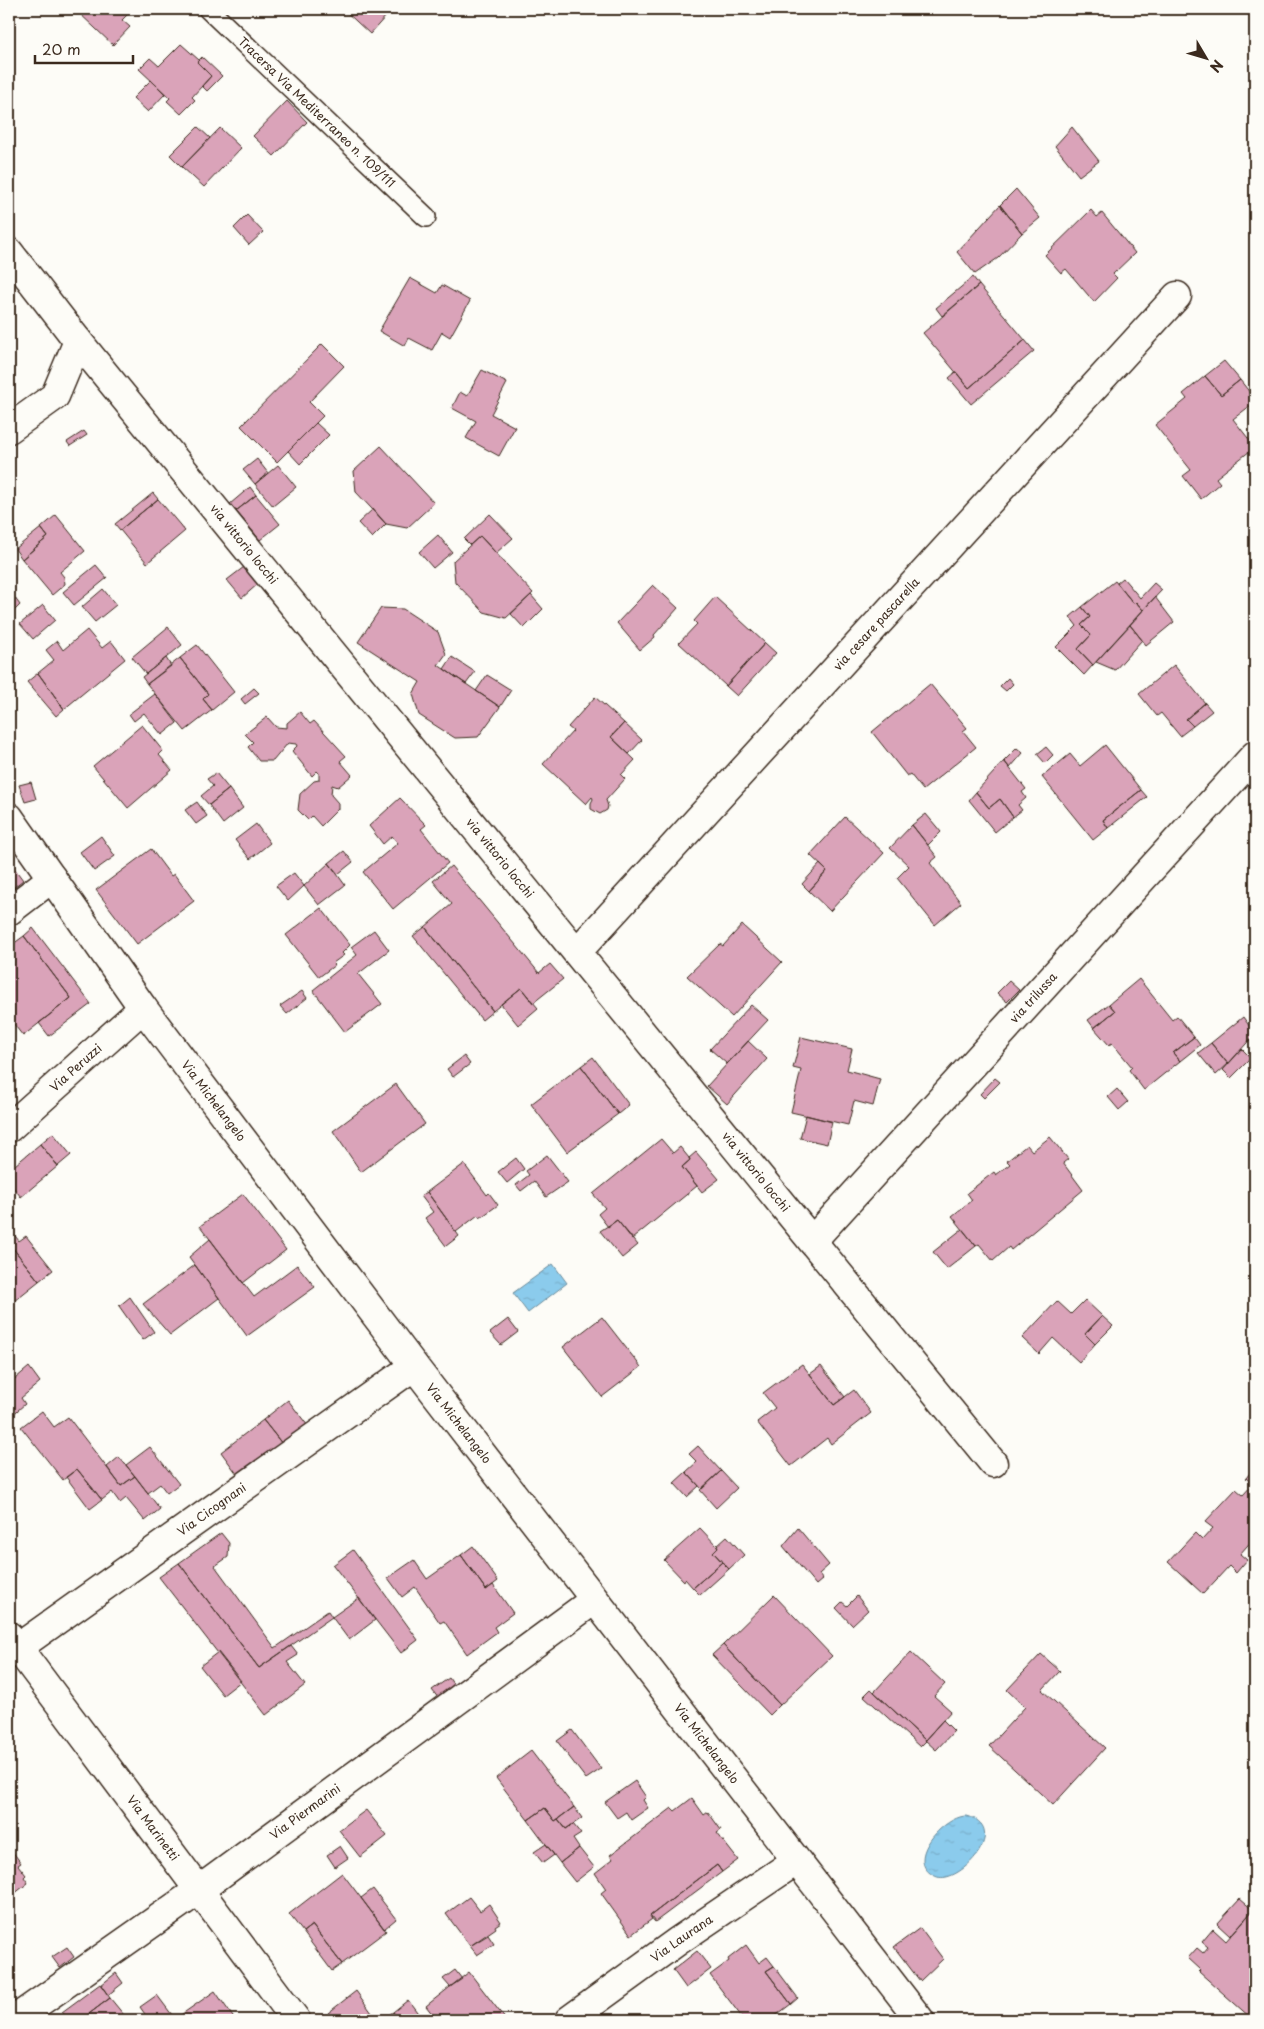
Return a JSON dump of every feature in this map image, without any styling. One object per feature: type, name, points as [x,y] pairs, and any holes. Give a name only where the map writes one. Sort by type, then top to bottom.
[{"type":"street","name":"via vittorio locchi","points":[[9,252],[78,341],[993,1462]]},
{"type":"street","name":"via cesare pascarella","points":[[577,952],[1177,296]]},
{"type":"street","points":[[9,429],[55,396],[78,341]]},
{"type":"street","name":"via trilussa","points":[[812,1241],[1255,756]]},
{"type":"street","name":"Via Michelangelo","points":[[9,817],[143,1008],[414,1366],[920,2020]]},
{"type":"street","points":[[9,911],[52,878]]},
{"type":"street","name":"Via Peruzzi","points":[[9,1128],[143,1008]]},
{"type":"street","name":"Via Cicognani","points":[[12,1646],[414,1366]]},
{"type":"street","name":"Via Piermarini","points":[[14,2020],[199,1890],[594,1600]]},
{"type":"street","name":"Via Marinetti","points":[[12,1646],[296,2020]]},
{"type":"street","name":"Via Laurana","points":[[569,2020],[678,1941],[796,1860]]},
{"type":"lane","name":"Tracersa Via Mediterraneo n. 109/111","points":[[208,9],[426,217]]},
{"type":"water","points":[[553,1264],[567,1283],[528,1313],[513,1293]]},
{"type":"water","points":[[967,1816],[980,1823],[984,1832],[983,1843],[967,1865],[956,1873],[945,1877],[935,1876],[926,1869],[923,1860],[930,1840],[948,1823]]},
{"type":"building","points":[[79,9],[133,9],[122,20],[130,27],[113,45],[77,11]]},
{"type":"building","points":[[343,9],[380,9],[387,15],[370,34]]},
{"type":"building","points":[[181,44],[199,60],[197,62],[211,76],[192,97],[195,100],[181,114],[167,101],[170,98],[139,69],[150,58],[159,66]]},
{"type":"building","points":[[202,57],[222,76],[207,91],[202,86],[211,76],[197,62]]},
{"type":"building","points":[[151,80],[165,94],[148,112],[133,98]]},
{"type":"building","points":[[287,101],[307,122],[274,156],[253,136]]},
{"type":"building","points":[[198,127],[210,138],[182,167],[170,155]]},
{"type":"building","points":[[1072,127],[1099,161],[1079,176],[1055,146]]},
{"type":"building","points":[[220,128],[241,148],[204,187],[182,167]]},
{"type":"building","points":[[1016,189],[1040,218],[1022,233],[1000,205]]},
{"type":"building","points":[[1000,205],[1022,233],[998,258],[975,274],[957,252]]},
{"type":"building","points":[[1091,210],[1097,217],[1102,213],[1135,253],[1113,274],[1117,278],[1094,302],[1066,269],[1061,273],[1045,255]]},
{"type":"building","points":[[247,215],[263,232],[249,245],[234,228]]},
{"type":"building","points":[[973,277],[979,285],[942,316],[936,308]]},
{"type":"building","points":[[410,278],[437,293],[442,285],[470,301],[450,337],[442,332],[432,350],[409,338],[405,346],[379,331]]},
{"type":"building","points":[[979,285],[1025,340],[969,388],[923,333]]},
{"type":"building","points":[[1025,340],[1034,351],[971,404],[949,378],[956,372],[969,388]]},
{"type":"building","points":[[322,344],[344,366],[309,402],[323,416],[277,462],[241,426]]},
{"type":"building","points":[[1224,361],[1240,380],[1221,395],[1205,376]]},
{"type":"building","points":[[482,370],[507,383],[491,414],[515,427],[499,456],[466,438],[476,421],[452,408],[460,392],[467,396]]},
{"type":"building","points":[[1205,376],[1221,395],[1240,380],[1255,399],[1255,402],[1233,419],[1255,447],[1216,478],[1220,483],[1201,499],[1183,476],[1191,470],[1155,425],[1187,399],[1183,394]]},
{"type":"building","points":[[316,423],[329,435],[300,464],[288,451]]},
{"type":"building","points":[[84,431],[87,435],[70,446],[67,442]]},
{"type":"building","points":[[381,446],[434,503],[407,528],[386,524],[356,492],[354,471]]},
{"type":"building","points":[[257,459],[268,473],[255,484],[243,470]]},
{"type":"building","points":[[278,465],[296,487],[273,506],[255,484]]},
{"type":"building","points":[[250,487],[256,495],[236,511],[230,504]]},
{"type":"building","points":[[153,493],[158,499],[120,530],[115,524]]},
{"type":"building","points":[[256,495],[280,524],[260,540],[236,511]]},
{"type":"building","points":[[158,499],[185,531],[147,563],[120,530]]},
{"type":"building","points":[[373,509],[386,524],[372,538],[358,523]]},
{"type":"building","points":[[490,514],[513,538],[496,553],[480,536],[470,545],[464,539]]},
{"type":"building","points":[[56,515],[85,551],[60,572],[64,577],[65,584],[52,595],[22,559],[48,537],[41,528]]},
{"type":"building","points":[[41,528],[48,537],[22,559],[15,549]]},
{"type":"building","points":[[438,535],[452,552],[433,568],[419,552]]},
{"type":"building","points":[[480,536],[533,593],[506,618],[484,612],[455,582],[453,561]]},
{"type":"building","points":[[96,565],[107,578],[74,605],[63,592]]},
{"type":"building","points":[[244,567],[258,584],[242,598],[227,580]]},
{"type":"building","points":[[1123,578],[1140,598],[1154,583],[1162,590],[1143,610],[1136,602],[1134,604],[1117,583]]},
{"type":"building","points":[[1115,581],[1134,604],[1136,602],[1143,610],[1093,665],[1078,649],[1091,635],[1081,625],[1090,617],[1082,607]]},
{"type":"building","points":[[653,585],[678,608],[654,635],[655,637],[640,650],[617,623]]},
{"type":"building","points":[[103,589],[116,605],[95,622],[82,607]]},
{"type":"building","points":[[9,590],[20,605],[14,611],[9,604]]},
{"type":"building","points":[[531,595],[543,609],[524,628],[511,614]]},
{"type":"building","points":[[715,597],[765,643],[726,686],[679,643],[697,624],[694,621]]},
{"type":"building","points":[[1155,597],[1174,622],[1146,645],[1130,625]]},
{"type":"building","points":[[43,605],[55,620],[33,639],[20,624]]},
{"type":"building","points":[[1082,607],[1090,617],[1081,625],[1091,635],[1078,649],[1093,665],[1084,675],[1056,647],[1077,626],[1070,617]]},
{"type":"building","points":[[381,608],[403,609],[438,632],[446,654],[438,665],[500,707],[478,737],[455,738],[419,715],[413,694],[420,682],[358,642]]},
{"type":"building","points":[[1130,625],[1142,640],[1115,670],[1096,662]]},
{"type":"building","points":[[168,627],[182,645],[146,674],[132,657]]},
{"type":"building","points":[[87,630],[102,648],[111,641],[125,659],[64,709],[38,673],[54,660],[46,650],[57,641],[63,650]]},
{"type":"building","points":[[765,643],[776,653],[737,696],[726,686]]},
{"type":"building","points":[[197,645],[234,692],[212,710],[203,699],[208,694],[180,658]]},
{"type":"building","points":[[452,657],[475,672],[466,684],[444,669]]},
{"type":"building","points":[[166,658],[171,666],[147,684],[142,677]]},
{"type":"building","points":[[180,658],[208,694],[203,699],[212,710],[185,731],[147,684]]},
{"type":"building","points":[[1174,665],[1205,703],[1186,719],[1193,726],[1180,736],[1161,713],[1157,716],[1139,694]]},
{"type":"building","points":[[38,673],[64,709],[56,716],[27,682]]},
{"type":"building","points":[[487,675],[511,690],[500,707],[476,691]]},
{"type":"building","points":[[1008,678],[1013,684],[1006,691],[1000,686]]},
{"type":"building","points":[[930,684],[967,728],[963,731],[976,747],[923,790],[910,774],[907,776],[872,732]]},
{"type":"building","points":[[254,688],[259,693],[245,704],[241,699]]},
{"type":"building","points":[[155,694],[177,723],[162,735],[144,713],[134,721],[129,714]]},
{"type":"building","points":[[595,697],[624,723],[611,737],[635,760],[621,775],[625,779],[606,800],[607,810],[600,814],[591,809],[592,797],[586,804],[543,764],[573,731],[568,727]]},
{"type":"building","points":[[1205,703],[1212,711],[1193,726],[1186,719]]},
{"type":"building","points":[[300,712],[310,724],[314,721],[346,756],[340,761],[352,775],[338,787],[332,785],[331,795],[338,803],[338,809],[321,826],[312,816],[308,820],[298,810],[300,794],[314,781],[319,780],[319,773],[317,771],[312,776],[292,751],[297,746],[296,744],[288,743],[273,761],[259,761],[248,747],[253,742],[245,734],[267,717],[276,727],[287,728],[287,723]]},
{"type":"building","points":[[624,723],[642,740],[629,754],[611,737]]},
{"type":"building","points":[[142,725],[163,751],[159,755],[172,770],[128,808],[93,766]]},
{"type":"building","points":[[1105,745],[1141,790],[1103,820],[1108,828],[1093,840],[1042,777],[1070,754],[1080,766]]},
{"type":"building","points":[[1046,747],[1053,755],[1045,763],[1037,754]]},
{"type":"building","points":[[1017,748],[1023,753],[1010,768],[1004,761]]},
{"type":"building","points":[[1004,761],[1026,789],[1022,792],[1026,798],[1018,805],[1022,810],[1013,817],[1000,799],[989,808],[976,792]]},
{"type":"building","points":[[216,773],[229,789],[209,805],[201,796],[213,786],[207,779]]},
{"type":"building","points":[[31,782],[36,799],[25,802],[19,785]]},
{"type":"building","points":[[229,789],[243,808],[223,824],[209,805]]},
{"type":"building","points":[[1141,790],[1147,797],[1108,828],[1103,820]]},
{"type":"building","points":[[976,792],[989,808],[1000,799],[1013,817],[995,832],[969,800]]},
{"type":"building","points":[[400,798],[426,825],[421,829],[448,863],[393,909],[363,872],[398,843],[392,836],[383,844],[369,826]]},
{"type":"building","points":[[197,802],[207,816],[196,824],[185,810]]},
{"type":"building","points":[[926,814],[941,832],[928,845],[912,825]]},
{"type":"building","points":[[845,817],[884,853],[830,911],[809,891],[827,871],[810,855]]},
{"type":"building","points":[[256,824],[270,843],[250,859],[235,840]]},
{"type":"building","points":[[912,825],[937,857],[930,863],[961,903],[935,925],[897,878],[909,866],[890,848]]},
{"type":"building","points":[[101,836],[115,856],[94,871],[80,852]]},
{"type":"building","points":[[151,849],[171,876],[174,874],[194,901],[137,944],[96,890]]},
{"type":"building","points":[[344,851],[353,862],[338,874],[329,863]]},
{"type":"building","points":[[9,861],[23,880],[9,891]]},
{"type":"building","points":[[329,863],[345,885],[319,905],[304,886]]},
{"type":"building","points":[[820,864],[827,871],[809,891],[802,884]]},
{"type":"building","points":[[451,866],[539,973],[550,964],[563,979],[533,1003],[521,988],[493,1011],[425,927],[452,904],[433,881]]},
{"type":"building","points":[[294,873],[304,886],[288,901],[276,886]]},
{"type":"building","points":[[321,908],[350,945],[342,953],[344,955],[333,963],[335,965],[319,977],[286,935]]},
{"type":"building","points":[[742,925],[782,962],[732,1017],[687,976],[720,944],[723,946]]},
{"type":"building","points":[[425,927],[493,1011],[482,1020],[413,936]]},
{"type":"building","points":[[33,928],[91,1004],[49,1036],[39,1023],[71,998],[24,936]]},
{"type":"building","points":[[374,930],[389,950],[358,974],[382,1004],[345,1032],[313,990],[357,955],[351,947]]},
{"type":"building","points":[[24,936],[71,998],[23,1036],[9,1018],[9,947]]},
{"type":"building","points":[[1139,979],[1172,1020],[1177,1016],[1194,1037],[1173,1053],[1180,1061],[1144,1090],[1129,1070],[1132,1067],[1112,1043],[1109,1045],[1094,1028],[1115,1011],[1109,1004]]},
{"type":"building","points":[[1009,981],[1019,990],[1007,1002],[997,993]]},
{"type":"building","points":[[521,988],[538,1008],[518,1025],[501,1004]]},
{"type":"building","points":[[302,991],[307,998],[287,1014],[280,1006]]},
{"type":"building","points":[[1109,1004],[1115,1011],[1094,1028],[1088,1020]]},
{"type":"building","points":[[751,1005],[768,1020],[727,1064],[710,1049]]},
{"type":"building","points":[[1243,1017],[1255,1034],[1228,1064],[1211,1043]]},
{"type":"building","points":[[801,1037],[852,1049],[847,1070],[880,1079],[873,1106],[854,1101],[848,1125],[791,1112],[801,1070],[793,1068]]},
{"type":"building","points":[[1194,1037],[1200,1045],[1180,1061],[1173,1053]]},
{"type":"building","points":[[748,1041],[767,1059],[727,1104],[707,1086]]},
{"type":"building","points":[[1211,1043],[1228,1064],[1216,1075],[1198,1053]]},
{"type":"building","points":[[1242,1049],[1251,1058],[1231,1078],[1223,1070]]},
{"type":"building","points":[[464,1056],[470,1064],[453,1077],[447,1069]]},
{"type":"building","points":[[593,1057],[629,1105],[618,1114],[581,1066]]},
{"type":"building","points":[[581,1066],[618,1114],[567,1152],[531,1104]]},
{"type":"building","points":[[995,1078],[1000,1082],[984,1098],[980,1094]]},
{"type":"building","points":[[396,1084],[425,1124],[361,1172],[333,1131]]},
{"type":"building","points":[[1117,1089],[1128,1102],[1119,1110],[1108,1097]]},
{"type":"building","points":[[806,1115],[832,1122],[827,1144],[800,1138]]},
{"type":"building","points":[[53,1133],[71,1155],[58,1166],[40,1144]]},
{"type":"building","points":[[1050,1137],[1068,1159],[1063,1163],[1083,1190],[1011,1250],[1009,1247],[993,1261],[979,1244],[976,1246],[952,1216],[972,1200],[967,1193],[994,1172],[996,1175],[1010,1164],[1007,1161],[1027,1145],[1032,1151]]},
{"type":"building","points":[[661,1139],[673,1153],[680,1147],[689,1158],[690,1160],[682,1167],[697,1186],[632,1239],[617,1220],[608,1227],[598,1214],[605,1208],[593,1194]]},
{"type":"building","points":[[40,1144],[58,1166],[21,1197],[9,1182],[9,1170]]},
{"type":"building","points":[[696,1152],[719,1179],[702,1192],[682,1167]]},
{"type":"building","points":[[547,1155],[568,1182],[546,1197],[534,1181],[521,1191],[516,1185],[529,1175],[526,1171]]},
{"type":"building","points":[[516,1158],[524,1169],[507,1183],[498,1172]]},
{"type":"building","points":[[464,1164],[487,1195],[489,1193],[498,1205],[480,1218],[478,1215],[456,1232],[427,1192]]},
{"type":"building","points":[[427,1192],[459,1236],[446,1246],[425,1218],[433,1212],[421,1196]]},
{"type":"building","points":[[243,1194],[286,1250],[243,1283],[200,1226]]},
{"type":"building","points":[[617,1220],[638,1245],[622,1258],[600,1231]]},
{"type":"building","points":[[9,1228],[19,1241],[26,1236],[53,1270],[39,1281],[12,1247],[9,1249]]},
{"type":"building","points":[[962,1229],[976,1246],[947,1269],[933,1252]]},
{"type":"building","points":[[210,1239],[254,1297],[297,1265],[315,1287],[247,1336],[189,1257]]},
{"type":"building","points":[[12,1247],[39,1281],[9,1305],[9,1249]]},
{"type":"building","points":[[195,1265],[219,1298],[170,1335],[143,1304]]},
{"type":"building","points":[[130,1297],[154,1332],[143,1340],[119,1306]]},
{"type":"building","points":[[1085,1300],[1102,1316],[1085,1334],[1095,1344],[1079,1362],[1053,1338],[1039,1354],[1022,1338],[1057,1301],[1071,1314]]},
{"type":"building","points":[[1102,1316],[1113,1326],[1095,1344],[1085,1334]]},
{"type":"building","points":[[602,1317],[641,1367],[602,1397],[563,1347]]},
{"type":"building","points":[[508,1319],[518,1332],[501,1345],[490,1333]]},
{"type":"building","points":[[802,1364],[834,1405],[854,1390],[871,1413],[831,1444],[827,1438],[791,1466],[757,1422],[775,1408],[763,1393]]},
{"type":"building","points":[[821,1366],[845,1397],[834,1405],[810,1374]]},
{"type":"building","points":[[29,1367],[40,1382],[21,1398],[25,1404],[10,1417],[9,1384]]},
{"type":"building","points":[[288,1400],[308,1426],[283,1445],[263,1420]]},
{"type":"building","points":[[42,1411],[54,1427],[68,1417],[121,1486],[135,1476],[160,1509],[145,1521],[126,1498],[120,1503],[112,1492],[102,1500],[77,1469],[63,1480],[21,1427]]},
{"type":"building","points":[[263,1420],[283,1445],[240,1478],[221,1452]]},
{"type":"building","points":[[698,1446],[721,1471],[702,1489],[686,1472],[697,1462],[689,1454]]},
{"type":"building","points":[[150,1447],[179,1484],[167,1493],[160,1484],[148,1493],[126,1465]]},
{"type":"building","points":[[119,1457],[135,1476],[121,1486],[107,1467]]},
{"type":"building","points":[[1255,1467],[1255,1537],[1240,1554],[1247,1560],[1236,1573],[1229,1566],[1203,1594],[1168,1562],[1195,1533],[1202,1540],[1213,1528],[1205,1522],[1236,1489],[1243,1495],[1253,1484],[1246,1478]]},
{"type":"building","points":[[77,1469],[102,1500],[90,1509],[66,1477]]},
{"type":"building","points":[[721,1471],[737,1488],[716,1508],[700,1490]]},
{"type":"building","points":[[686,1472],[699,1486],[687,1497],[674,1483]]},
{"type":"building","points":[[700,1528],[718,1547],[713,1552],[722,1562],[693,1588],[664,1560]]},
{"type":"building","points":[[798,1528],[829,1565],[819,1574],[823,1579],[816,1585],[783,1546]]},
{"type":"building","points":[[221,1533],[229,1543],[228,1557],[215,1566],[275,1648],[328,1611],[332,1617],[259,1668],[179,1563]]},
{"type":"building","points":[[727,1536],[744,1555],[729,1569],[713,1552],[718,1547],[717,1545]]},
{"type":"building","points":[[473,1546],[498,1581],[486,1590],[461,1555]]},
{"type":"building","points":[[353,1550],[418,1640],[401,1653],[333,1565]]},
{"type":"building","points":[[461,1555],[486,1590],[493,1585],[513,1613],[494,1627],[497,1632],[467,1654],[444,1621],[440,1623],[415,1587],[402,1597],[388,1578],[414,1560],[427,1579]]},
{"type":"building","points":[[722,1562],[729,1569],[700,1595],[693,1588]]},
{"type":"building","points":[[179,1563],[259,1668],[291,1646],[298,1655],[287,1662],[305,1685],[266,1715],[159,1577]]},
{"type":"building","points":[[774,1595],[832,1656],[780,1705],[723,1645]]},
{"type":"building","points":[[857,1596],[868,1610],[852,1625],[836,1608],[842,1602],[847,1606]]},
{"type":"building","points":[[359,1598],[375,1620],[349,1640],[332,1617]]},
{"type":"building","points":[[723,1645],[780,1705],[770,1715],[712,1655]]},
{"type":"building","points":[[218,1652],[241,1681],[223,1695],[200,1666]]},
{"type":"building","points":[[911,1652],[945,1684],[934,1696],[951,1711],[925,1740],[874,1692]]},
{"type":"building","points":[[1041,1654],[1060,1671],[1042,1690],[1105,1748],[1053,1805],[989,1746],[1025,1707],[1007,1690]]},
{"type":"building","points":[[449,1678],[455,1687],[439,1699],[432,1690]]},
{"type":"building","points":[[871,1689],[926,1741],[920,1747],[864,1696]]},
{"type":"building","points":[[943,1720],[954,1731],[936,1750],[925,1740]]},
{"type":"building","points":[[572,1730],[601,1769],[586,1779],[557,1741]]},
{"type":"building","points":[[531,1751],[574,1807],[555,1821],[545,1808],[528,1820],[496,1778]]},
{"type":"building","points":[[635,1781],[646,1797],[643,1800],[648,1808],[631,1820],[626,1812],[617,1818],[605,1802]]},
{"type":"building","points":[[692,1798],[704,1815],[708,1812],[721,1830],[717,1833],[738,1860],[722,1872],[717,1865],[650,1916],[652,1919],[631,1935],[601,1893],[606,1889],[595,1873],[613,1859],[610,1855],[672,1808],[675,1811]]},
{"type":"building","points":[[574,1807],[582,1818],[566,1829],[558,1819]]},
{"type":"building","points":[[545,1808],[555,1821],[558,1819],[566,1829],[573,1824],[581,1834],[573,1839],[579,1848],[560,1863],[528,1820]]},
{"type":"building","points":[[366,1810],[387,1836],[360,1857],[339,1830]]},
{"type":"building","points":[[546,1844],[554,1855],[543,1863],[534,1852]]},
{"type":"building","points":[[340,1846],[348,1858],[335,1867],[327,1855]]},
{"type":"building","points":[[9,1847],[21,1863],[18,1865],[26,1875],[24,1877],[28,1883],[9,1898],[9,1886],[12,1884],[9,1879]]},
{"type":"building","points":[[579,1848],[594,1867],[575,1882],[560,1863]]},
{"type":"building","points":[[717,1865],[722,1872],[655,1922],[650,1916]]},
{"type":"building","points":[[342,1873],[386,1931],[342,1964],[312,1925],[303,1932],[289,1914]]},
{"type":"building","points":[[373,1889],[396,1919],[384,1929],[361,1898]]},
{"type":"building","points":[[469,1897],[480,1911],[489,1904],[501,1922],[495,1926],[496,1928],[470,1946],[446,1914]]},
{"type":"building","points":[[1240,1899],[1253,1910],[1230,1936],[1217,1924]]},
{"type":"building","points":[[1255,1908],[1255,2014],[1251,2018],[1199,1972],[1201,1970],[1188,1958],[1197,1948],[1203,1953],[1208,1947],[1202,1942],[1213,1929],[1226,1941]]},
{"type":"building","points":[[312,1925],[342,1964],[332,1971],[303,1932]]},
{"type":"building","points":[[920,1928],[943,1959],[920,1981],[894,1947]]},
{"type":"building","points":[[488,1935],[494,1944],[477,1955],[470,1946]]},
{"type":"building","points":[[746,1945],[759,1963],[767,1957],[774,1966],[766,1971],[791,2004],[770,2020],[744,2020],[710,1975]]},
{"type":"building","points":[[67,1947],[74,1957],[60,1968],[52,1957]]},
{"type":"building","points":[[697,1951],[711,1969],[686,1988],[673,1970]]},
{"type":"building","points":[[774,1966],[798,1998],[791,2004],[766,1971]]},
{"type":"building","points":[[455,1970],[462,1979],[450,1987],[443,1979]]},
{"type":"building","points":[[469,1972],[506,2020],[437,2020],[426,2006]]},
{"type":"building","points":[[116,1973],[123,1983],[108,1995],[101,1985]]},
{"type":"building","points":[[100,1984],[110,1998],[81,2020],[69,2020],[62,2012]]},
{"type":"building","points":[[215,1991],[235,2020],[172,2020],[175,2019]]},
{"type":"building","points":[[356,1991],[372,2013],[363,2020],[334,2020],[328,2013]]},
{"type":"building","points":[[157,1995],[175,2019],[149,2020],[140,2007]]},
{"type":"building","points":[[110,1998],[128,2020],[81,2020]]},
{"type":"building","points":[[408,2000],[420,2016],[414,2020],[399,2020],[393,2012]]},
{"type":"building","points":[[393,2012],[399,2020],[382,2020]]}]
